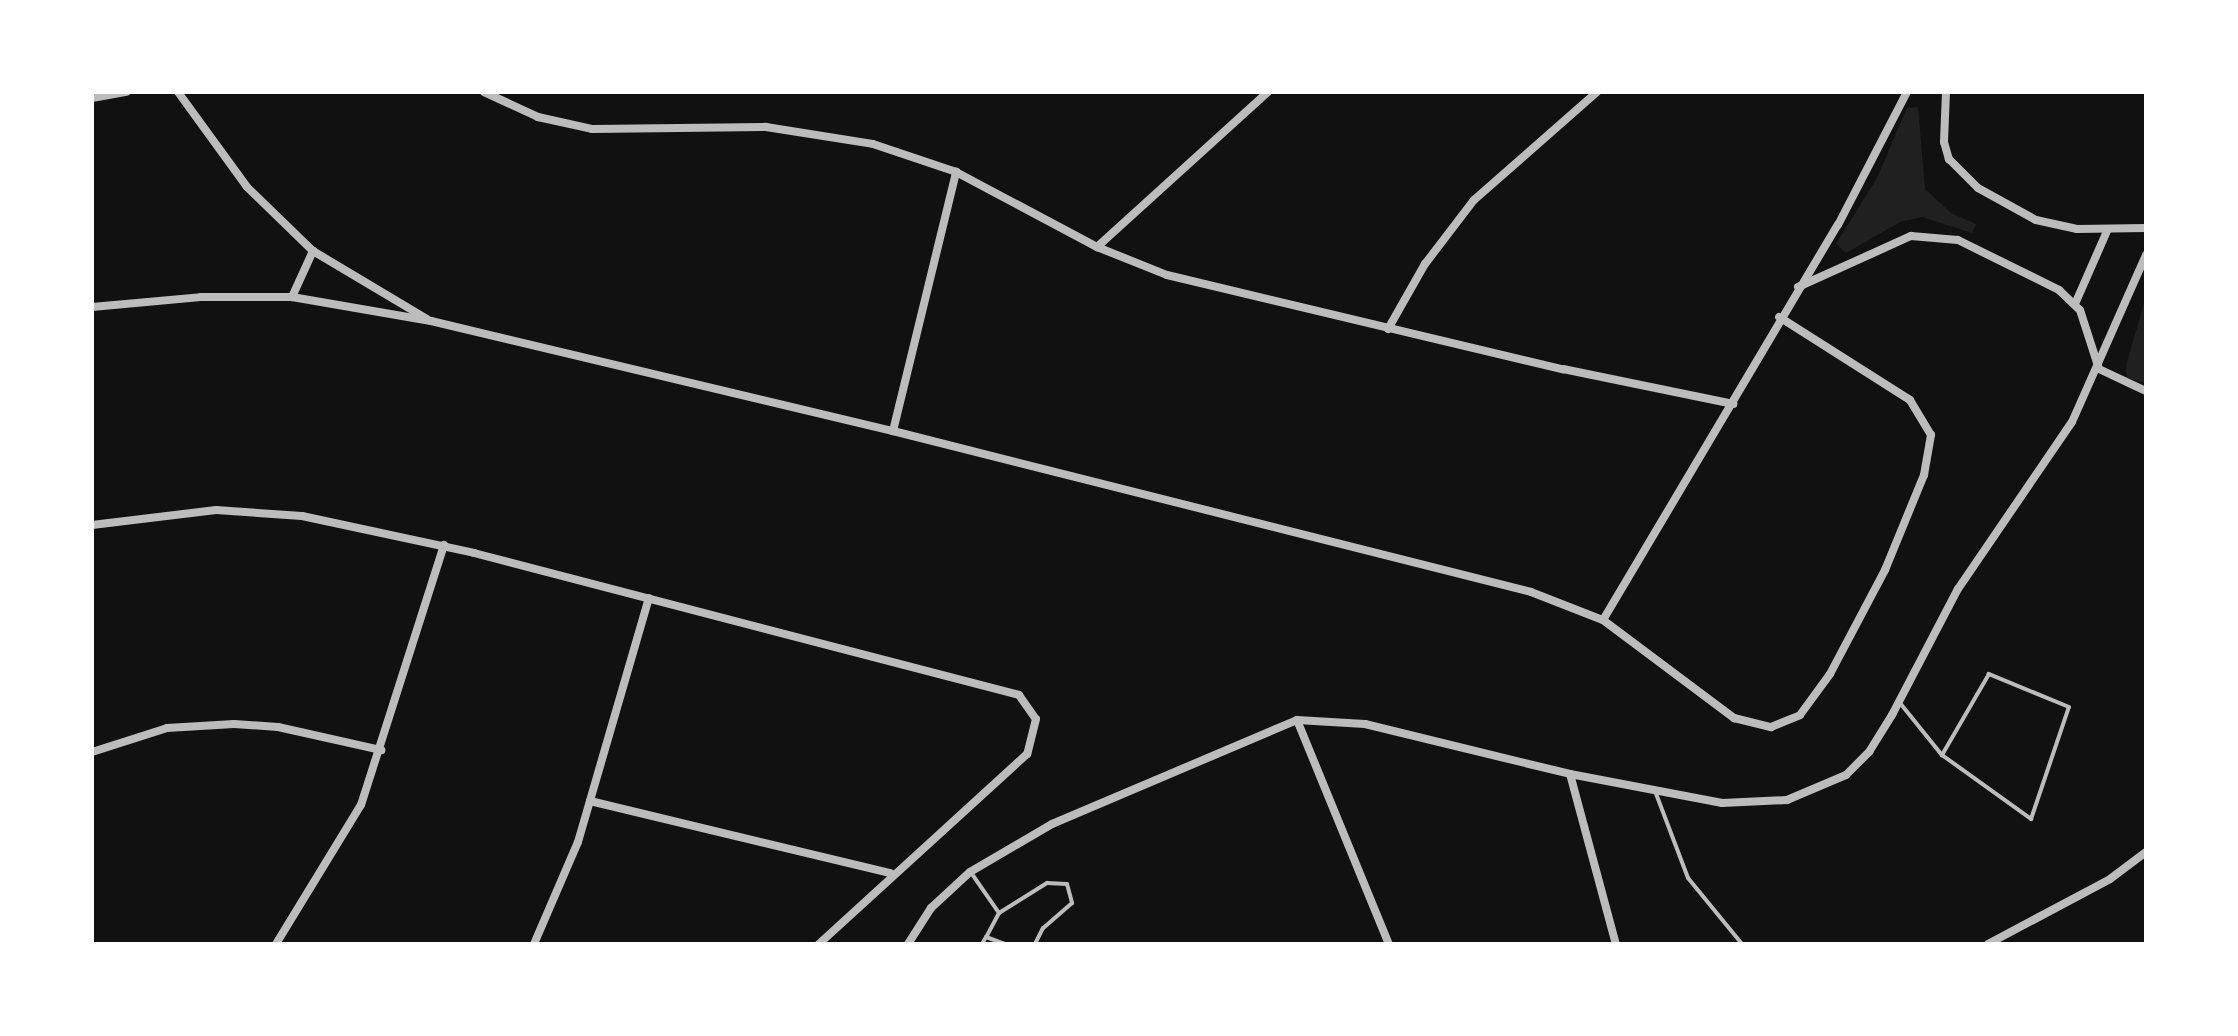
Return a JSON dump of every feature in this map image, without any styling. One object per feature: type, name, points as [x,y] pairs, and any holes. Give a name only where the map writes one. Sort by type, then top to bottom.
[{"type":"street","points":[[92,98],[126,92]]},
{"type":"street","points":[[178,92],[247,187],[313,251],[431,321]]},
{"type":"street","points":[[484,92],[538,117],[592,129],[766,127],[820,133],[919,156],[956,172],[1097,247],[1167,275],[1388,329],[1733,404]]},
{"type":"street","points":[[1097,247],[1267,92]]},
{"type":"street","points":[[1388,329],[1431,254],[1474,200],[1597,92]]},
{"type":"street","points":[[1603,620],[1733,404],[1779,317],[1838,225],[1907,92]]},
{"type":"street","points":[[1946,92],[1944,142],[1958,172],[2036,220],[2107,231],[2146,228]]},
{"type":"street","points":[[893,431],[956,172]]},
{"type":"street","points":[[2075,304],[2107,231]]},
{"type":"street","points":[[1797,287],[1895,242],[1931,234],[1958,240],[2013,266],[2075,304],[2099,369],[2146,391]]},
{"type":"street","points":[[292,297],[313,251]]},
{"type":"street","points":[[908,944],[931,908],[970,872],[1052,824],[1297,720],[1365,724],[1570,774],[1655,791],[1755,804],[1818,790],[1846,775],[1869,752],[1958,589],[2037,479],[2099,369],[2146,255]]},
{"type":"street","points":[[92,307],[201,297],[292,297],[431,321],[893,431],[1531,592],[1603,620],[1734,718],[1754,725],[1779,725],[1800,715],[1830,674],[1885,570],[1924,475],[1931,435],[1910,400],[1779,317]]},
{"type":"street","points":[[92,525],[216,510],[302,516],[444,545],[1006,689],[1031,708],[1036,730],[1013,772],[891,873],[819,944]]},
{"type":"street","points":[[276,944],[345,837],[381,750],[444,545]]},
{"type":"street","points":[[534,944],[590,801],[649,598]]},
{"type":"street","points":[[1297,720],[1389,944]]},
{"type":"street","points":[[92,752],[167,728],[234,724],[278,727],[381,750]]},
{"type":"street","points":[[1570,774],[1616,944]]},
{"type":"street","points":[[590,801],[891,873]]},
{"type":"street","points":[[1988,944],[2110,879],[2146,852]]},
{"type":"lane","points":[[1898,702],[1942,755],[2031,819],[2069,707],[1989,674],[1942,755]]},
{"type":"lane","points":[[1655,791],[1688,878],[1742,944]]},
{"type":"lane","points":[[970,872],[999,913]]},
{"type":"lane","points":[[982,944],[999,913],[1047,883],[1067,884],[1072,903],[1043,928],[1035,944]]},
{"type":"lane","points":[[986,937],[1005,944]]},
{"type":"shaded area","points":[[1918,107],[1925,189],[1951,213],[1976,224],[1972,233],[1922,217],[1900,222],[1846,253],[1836,244],[1877,178],[1907,108]]},
{"type":"shaded area","points":[[2146,296],[2146,383],[2127,378],[2126,366]]}]
